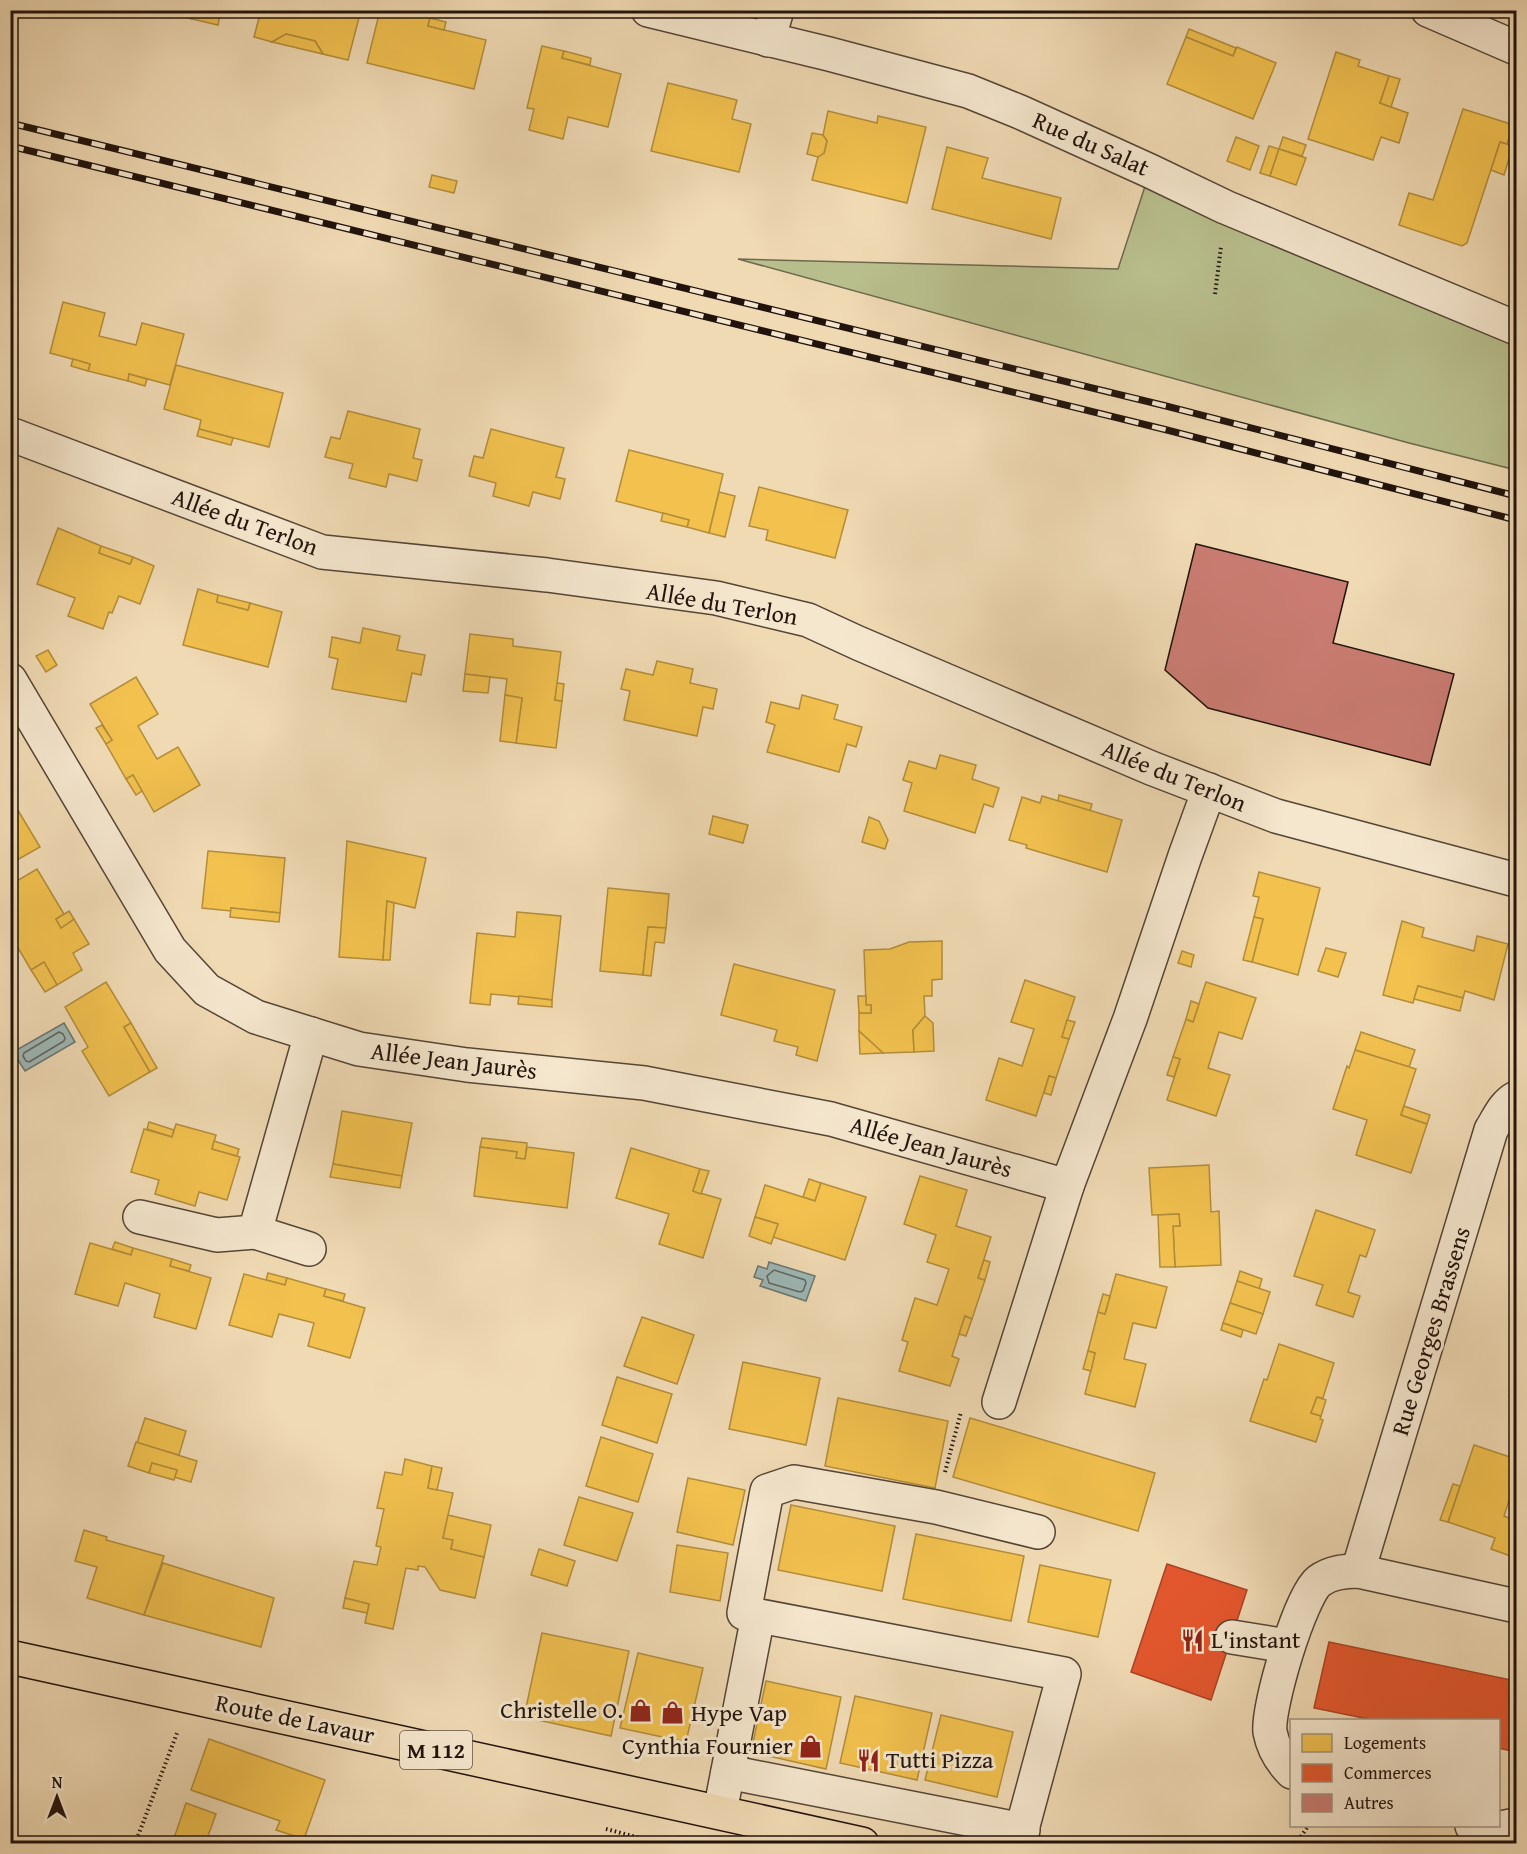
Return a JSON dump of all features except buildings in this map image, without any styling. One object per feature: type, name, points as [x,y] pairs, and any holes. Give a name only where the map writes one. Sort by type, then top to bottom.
[{"type":"main road","name":"Route de Lavaur","points":[[10,1657],[862,1844]]},
{"type":"street","name":"Rue du Salat","points":[[648,10],[773,25],[968,91],[1129,161],[1226,207],[1516,328]]},
{"type":"street","points":[[1428,10],[1516,48]]},
{"type":"street","name":"Allée du Terlon","points":[[10,434],[322,552],[547,575],[716,598],[808,620],[858,644],[1276,816],[1516,880]]},
{"type":"street","name":"Allée Jean Jaurès","points":[[10,680],[170,950],[207,990],[256,1017],[359,1049],[467,1065],[644,1083],[831,1119],[1067,1186]]},
{"type":"street","points":[[999,1402],[1067,1186],[1130,1019],[1209,790]]},
{"type":"street","points":[[255,1232],[311,1034]]},
{"type":"street","name":"Rue Georges Brassens","points":[[1358,1571],[1491,1130],[1500,1113],[1516,1098]]},
{"type":"street","points":[[140,1217],[217,1235],[255,1232],[309,1249]]},
{"type":"street","points":[[728,1772],[1020,1837],[1064,1674],[744,1613],[767,1491],[794,1482],[936,1507],[1038,1532]]},
{"type":"street","points":[[1290,1770],[1275,1749],[1270,1733],[1269,1717],[1288,1646],[1305,1602],[1318,1581],[1338,1572],[1358,1571],[1516,1606]]},
{"type":"street","points":[[720,1812],[758,1616]]},
{"type":"street","points":[[1232,1637],[1288,1646]]},
{"type":"street","points":[[1476,1827],[1490,1830],[1516,1825]]},
{"type":"path","points":[[1215,294],[1226,207]]},
{"type":"path","points":[[936,1507],[960,1416]]},
{"type":"path","points":[[135,1844],[179,1726]]},
{"type":"path","points":[[1296,1844],[1307,1827]]},
{"type":"green space","points":[[1150,171],[1516,328],[1516,470],[1409,443],[738,259],[1118,269]]},
{"type":"water","points":[[64,1023],[75,1042],[25,1071],[13,1052]]},
{"type":"water","points":[[769,1262],[815,1276],[806,1301],[760,1286],[763,1280],[754,1277],[758,1266],[767,1269]]},
{"type":"railway","points":[[10,123],[1166,406],[1516,496]]},
{"type":"railway","points":[[10,146],[1163,429],[1516,520]]},
{"type":"place","name":"L'instant","points":[[1193,1640]]},
{"type":"place","name":"Christelle O.","points":[[641,1710]]},
{"type":"place","name":"Hype Vap","points":[[673,1713]]},
{"type":"place","name":"Cynthia Fournier","points":[[811,1746]]},
{"type":"place","name":"Tutti Pizza","points":[[868,1760]]}]
